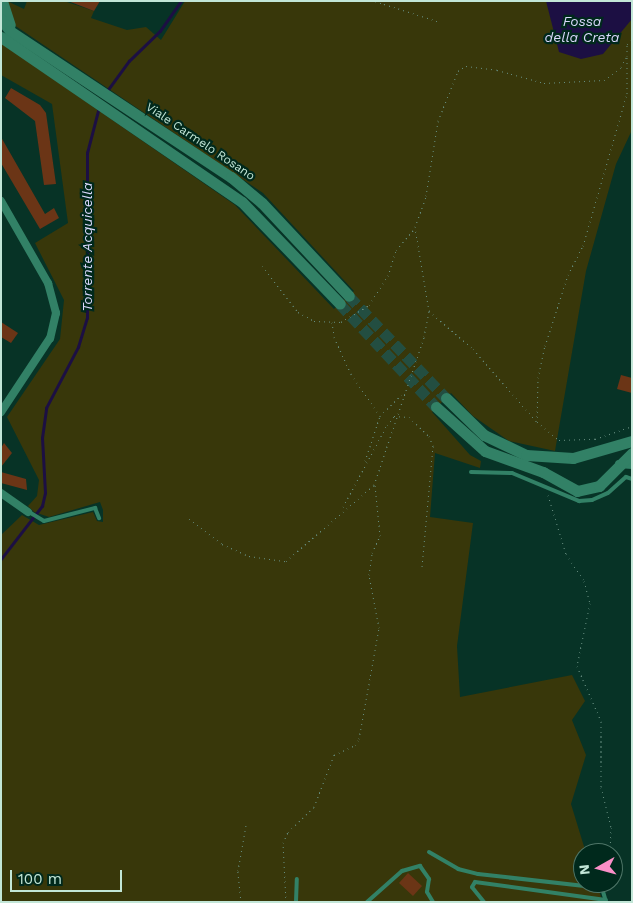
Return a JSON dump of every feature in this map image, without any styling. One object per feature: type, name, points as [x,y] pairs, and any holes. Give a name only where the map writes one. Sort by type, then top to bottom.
[{"type":"main road","points":[[2,2],[6,19],[19,35],[114,106]]},
{"type":"main road","points":[[1,19],[10,32],[19,35]]},
{"type":"main road","points":[[1,37],[88,88]]},
{"type":"main road","name":"Viale Carmelo Rosano","points":[[114,106],[251,194],[349,296]]},
{"type":"main road","name":"Viale Carmelo Rosano","points":[[114,106],[242,202],[340,304]]},
{"type":"main road","points":[[446,398],[484,435],[526,455],[573,458],[632,441]]},
{"type":"main road","points":[[436,407],[485,451],[543,472],[577,491],[599,486],[632,452]]},
{"type":"street","points":[[1,201],[48,283],[56,313],[50,338],[1,412]]},
{"type":"street","points":[[619,464],[632,465]]},
{"type":"street","points":[[1,493],[30,514]]},
{"type":"lane","points":[[471,472],[512,473],[579,501],[592,500],[608,493],[626,477],[632,479]]},
{"type":"lane","points":[[30,514],[37,519],[49,520],[95,508],[99,518]]},
{"type":"lane","points":[[429,852],[458,869],[478,874],[602,888],[606,901],[475,882],[472,887],[484,902]]},
{"type":"lane","points":[[367,902],[402,870],[420,866],[429,879],[427,892],[433,902]]},
{"type":"lane","points":[[296,902],[297,880]]},
{"type":"path","points":[[375,1],[440,22]]},
{"type":"path","points":[[384,4],[388,1]]},
{"type":"path","points":[[537,422],[538,378],[545,346],[568,275],[583,246],[627,94],[627,44],[632,40]]},
{"type":"path","points":[[343,508],[365,464],[394,416],[404,392],[429,311],[415,227],[426,196],[438,121],[458,71],[466,66],[497,70],[544,83],[573,85],[604,80],[621,67],[627,56]]},
{"type":"path","points":[[429,311],[473,349],[537,422],[559,440],[595,440],[632,426]]},
{"type":"path","points":[[332,321],[334,337],[351,374],[380,416]]},
{"type":"path","points":[[365,464],[380,416],[404,392]]},
{"type":"path","points":[[189,519],[222,544],[242,553],[272,562],[286,561],[343,508],[374,484],[382,470],[394,416]]},
{"type":"path","points":[[394,416],[408,417],[429,436],[433,446],[422,566]]},
{"type":"path","points":[[537,482],[549,496],[557,532],[566,554],[584,581],[590,603],[577,666],[602,721],[601,787],[610,827],[610,843]]},
{"type":"path","points":[[286,902],[283,842],[288,832],[314,807],[334,755],[355,745],[359,739],[375,666],[380,628],[369,576],[372,553],[380,536],[381,518],[374,484]]},
{"type":"path","points":[[241,902],[238,871],[246,825]]},
{"type":"shaded area","points":[[7,1],[24,9],[27,1],[64,1],[94,11],[91,18],[127,30],[146,27],[161,40],[185,1],[632,1],[632,130],[616,164],[586,271],[555,451],[509,441],[473,416],[451,393],[432,412],[470,455],[481,461],[480,468],[435,453],[430,517],[473,523],[457,646],[460,697],[572,675],[585,701],[572,720],[586,755],[571,804],[583,843],[573,843],[573,893],[600,893],[603,902],[1,902],[1,535],[22,515],[39,525],[93,512],[97,521],[103,522],[103,510],[100,502],[49,517],[34,512],[28,506],[37,496],[39,480],[7,417],[60,339],[64,300],[35,243],[68,223],[52,104],[1,75],[1,43],[235,205],[334,309],[354,291],[263,193],[14,25]]},
{"type":"water","name":"Fossa della Creta","points":[[546,1],[632,1],[632,19],[603,54],[581,59],[559,52]]},
{"type":"building","points":[[68,1],[100,1],[94,11]]},
{"type":"building","points":[[11,88],[40,105],[46,113],[56,184],[44,185],[35,121],[5,98]]},
{"type":"building","points":[[1,137],[45,214],[54,208],[59,218],[40,229],[1,163]]},
{"type":"building","points":[[1,322],[18,333],[11,343],[1,337]]},
{"type":"building","points":[[621,375],[632,378],[632,393],[617,389]]},
{"type":"building","points":[[4,443],[12,453],[1,467],[1,448]]},
{"type":"building","points":[[1,472],[26,479],[27,490],[1,483]]},
{"type":"building","points":[[408,873],[422,886],[413,896],[399,883]]},
{"type":"waterway","name":"Torrente Acquicella","points":[[107,91],[129,61],[160,31],[181,1]]},
{"type":"waterway","name":"Torrente Acquicella","points":[[1,559],[42,506],[45,493],[42,438],[46,408],[78,347],[87,318],[87,153],[99,107]]},
{"type":"tunnel","points":[[349,296],[446,398]]},
{"type":"tunnel","points":[[340,304],[436,407]]}]
